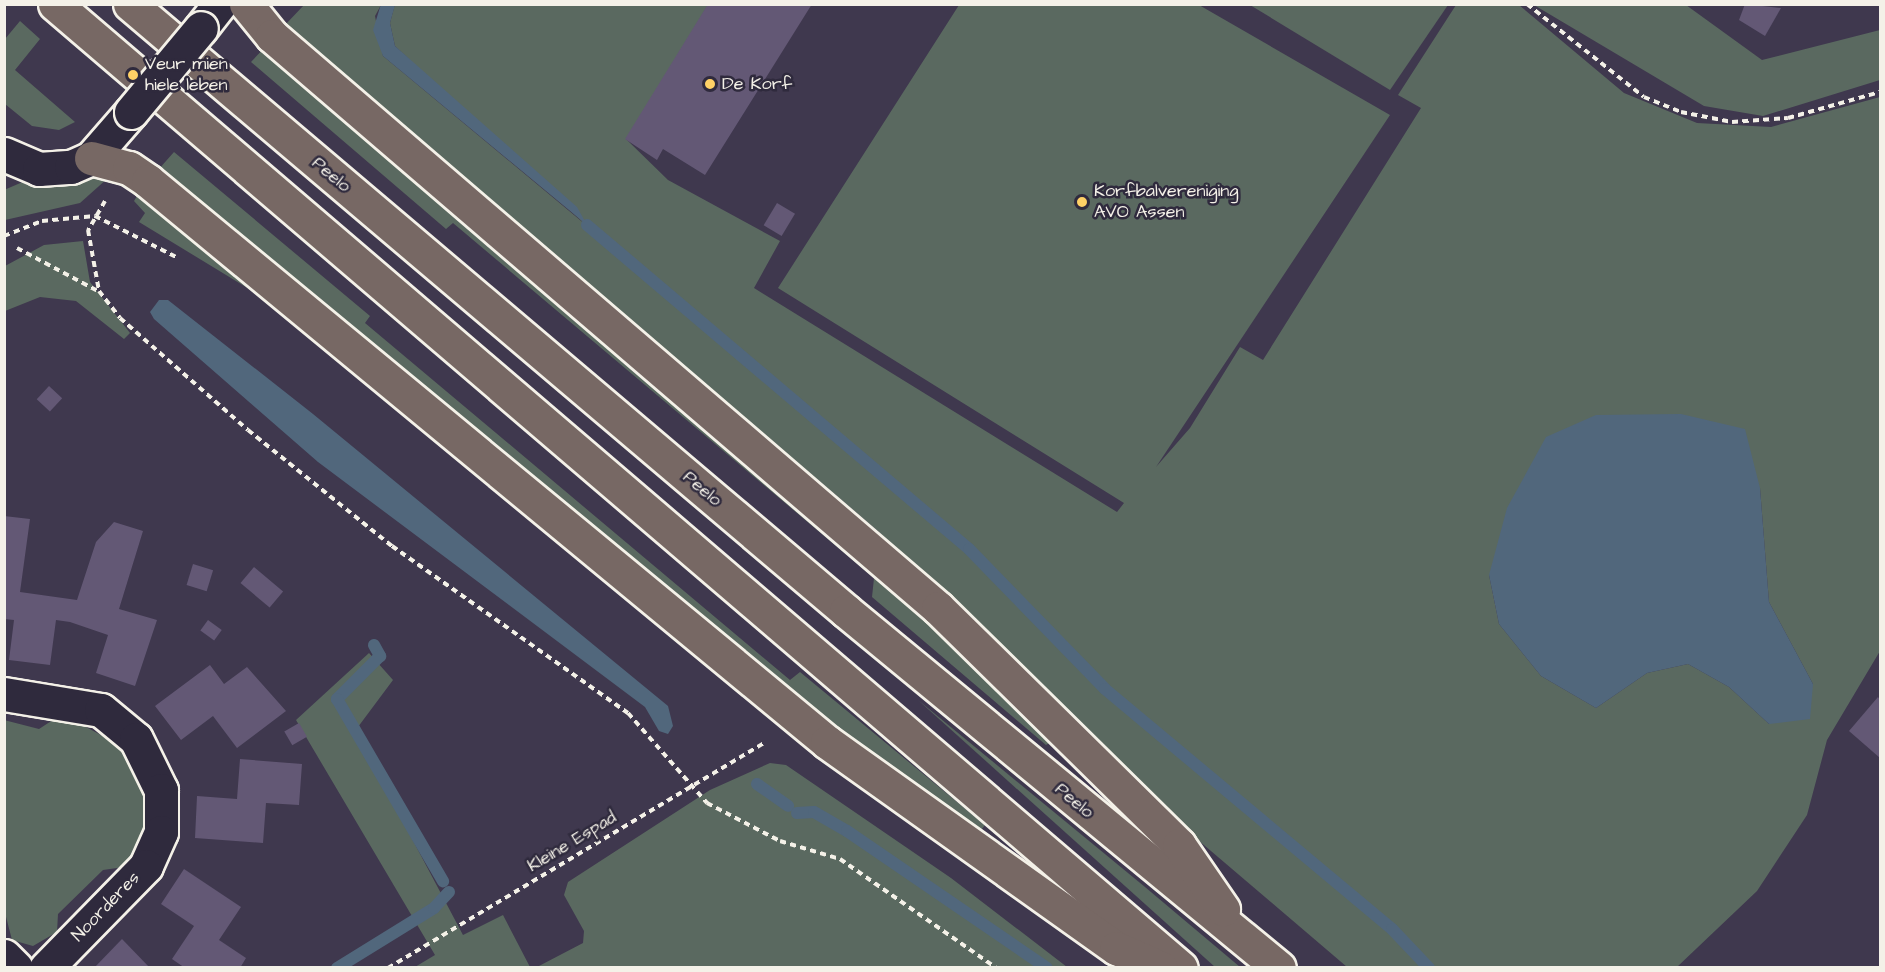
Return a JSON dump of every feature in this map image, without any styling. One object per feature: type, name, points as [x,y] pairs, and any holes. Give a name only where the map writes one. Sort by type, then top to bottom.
[{"type":"main road","points":[[55,4],[1181,968]]},
{"type":"main road","name":"Peelo","points":[[130,4],[846,611],[1279,968]]},
{"type":"main road","points":[[246,4],[273,36],[947,616],[1179,845],[1244,937]]},
{"type":"main road","points":[[91,158],[129,168],[148,181],[827,742],[1116,948],[1161,968]]},
{"type":"street","points":[[10,164],[71,167],[91,158],[211,16]]},
{"type":"street","name":"Noorderes","points":[[4,694],[101,710],[136,739],[161,790],[161,832],[146,866],[46,968]]},
{"type":"street","points":[[4,956],[16,968]]},
{"type":"path","points":[[1527,4],[1644,97],[1680,112],[1732,122],[1788,118],[1881,92]]},
{"type":"path","points":[[4,236],[42,221],[95,216],[89,255],[99,291],[120,318],[248,430],[392,546],[628,713],[690,787],[707,803],[780,841],[840,859],[996,968]]},
{"type":"path","points":[[17,248],[99,291]]},
{"type":"path","name":"Kleine Espad","points":[[388,968],[770,739]]},
{"type":"green space","points":[[395,4],[708,5],[626,139],[668,180],[780,241],[754,288],[1117,512],[1124,503],[778,288],[959,5],[1199,5],[1390,115],[1156,467],[1190,428],[1240,347],[1263,360],[1421,108],[1398,95],[1456,5],[1519,5],[1624,93],[1697,123],[1771,127],[1880,97],[1880,651],[1827,740],[1807,815],[1757,891],[1677,967],[1347,967],[1191,834],[879,532],[285,25],[304,5],[381,5],[375,16],[383,56],[586,225],[395,46],[390,23]],"holes":[[[1760,488],[1769,602],[1813,684],[1769,724],[1729,687],[1688,664],[1647,673],[1596,708],[1541,676],[1499,624],[1489,575]]]},
{"type":"green space","points":[[1250,5],[1448,5],[1390,90]]},
{"type":"green space","points":[[1534,5],[1686,5],[1762,60],[1880,30],[1880,80],[1763,116],[1704,106]]},
{"type":"green space","points":[[20,21],[40,39],[15,70],[75,122],[59,130],[32,126],[5,104],[5,39]]},
{"type":"green space","points":[[266,46],[902,588],[1053,741],[1046,745],[872,597],[874,578],[453,223],[446,229],[251,62]]},
{"type":"green space","points":[[174,152],[370,316],[365,323],[790,680],[800,672],[985,825],[978,834],[902,784],[158,170]]},
{"type":"green space","points":[[81,176],[108,178],[80,203],[5,220],[4,190],[25,181]]},
{"type":"green space","points":[[140,191],[218,253],[254,292],[139,222],[145,213],[134,201]]},
{"type":"green space","points":[[83,241],[90,282],[130,333],[124,339],[76,301],[40,297],[5,311],[5,266],[44,245]]},
{"type":"green space","points":[[369,653],[393,680],[355,731],[463,935],[503,915],[530,967],[415,967],[435,955],[296,720]]},
{"type":"green space","points":[[918,700],[1145,887],[1240,967],[1215,967]]},
{"type":"green space","points":[[62,714],[123,747],[144,787],[146,815],[144,836],[124,867],[103,870],[58,914],[57,932],[33,946],[12,940],[5,913],[4,720],[39,729]]},
{"type":"green space","points":[[770,763],[786,765],[951,878],[1067,967],[537,967],[583,943],[584,931],[564,895],[568,882],[710,790]]},
{"type":"water","points":[[381,4],[395,5],[390,23],[395,46],[577,207],[587,225],[383,56],[373,30]]},
{"type":"water","points":[[159,300],[168,300],[313,414],[668,706],[673,726],[668,734],[659,731],[645,707],[318,462],[154,319],[150,312]]},
{"type":"water","points":[[1681,414],[1745,429],[1760,488],[1769,602],[1813,684],[1810,719],[1769,724],[1729,687],[1688,664],[1647,673],[1596,708],[1541,676],[1499,624],[1489,575],[1507,508],[1546,437],[1596,415]]},
{"type":"building","name":"De Korf","points":[[708,4],[812,4],[705,175],[663,149],[657,160],[625,139]]},
{"type":"building","points":[[1745,4],[1781,8],[1765,36],[1739,20]]},
{"type":"building","points":[[777,203],[795,214],[782,236],[764,225]]},
{"type":"building","points":[[49,386],[62,398],[50,411],[37,399]]},
{"type":"building","points":[[4,516],[30,519],[20,592],[77,600],[96,542],[114,522],[143,531],[119,609],[157,620],[135,686],[96,673],[108,635],[70,622],[56,620],[50,665],[9,660],[14,620],[4,619]]},
{"type":"building","points":[[193,564],[213,570],[207,591],[187,585]]},
{"type":"building","points":[[254,567],[283,591],[270,608],[241,583]]},
{"type":"building","points":[[208,620],[222,630],[214,641],[200,631]]},
{"type":"building","points":[[210,665],[224,684],[247,667],[286,711],[237,748],[213,716],[181,740],[155,706]]},
{"type":"building","points":[[1878,697],[1880,700],[1880,758],[1849,731]]},
{"type":"building","points":[[299,723],[307,737],[292,745],[284,732]]},
{"type":"building","points":[[240,759],[302,764],[299,805],[266,803],[263,843],[195,838],[197,796],[237,799]]},
{"type":"building","points":[[184,869],[241,907],[219,940],[246,958],[240,968],[185,968],[172,959],[194,926],[161,904]]},
{"type":"building","points":[[122,939],[150,968],[94,968]]},
{"type":"waterway","points":[[587,225],[969,549],[1105,689],[1392,929],[1429,968]]},
{"type":"waterway","points":[[374,645],[380,656],[337,699],[443,881]]},
{"type":"waterway","points":[[757,784],[788,806]]},
{"type":"waterway","points":[[797,813],[814,812],[847,831],[1047,968]]},
{"type":"waterway","points":[[337,968],[434,908],[449,892]]},
{"type":"place","name":"Veur mien hiele leben","points":[[133,75]]},
{"type":"place","name":"De Korf","points":[[710,84]]},
{"type":"place","name":"Korfbalvereniging AVO Assen","points":[[1082,202]]}]
